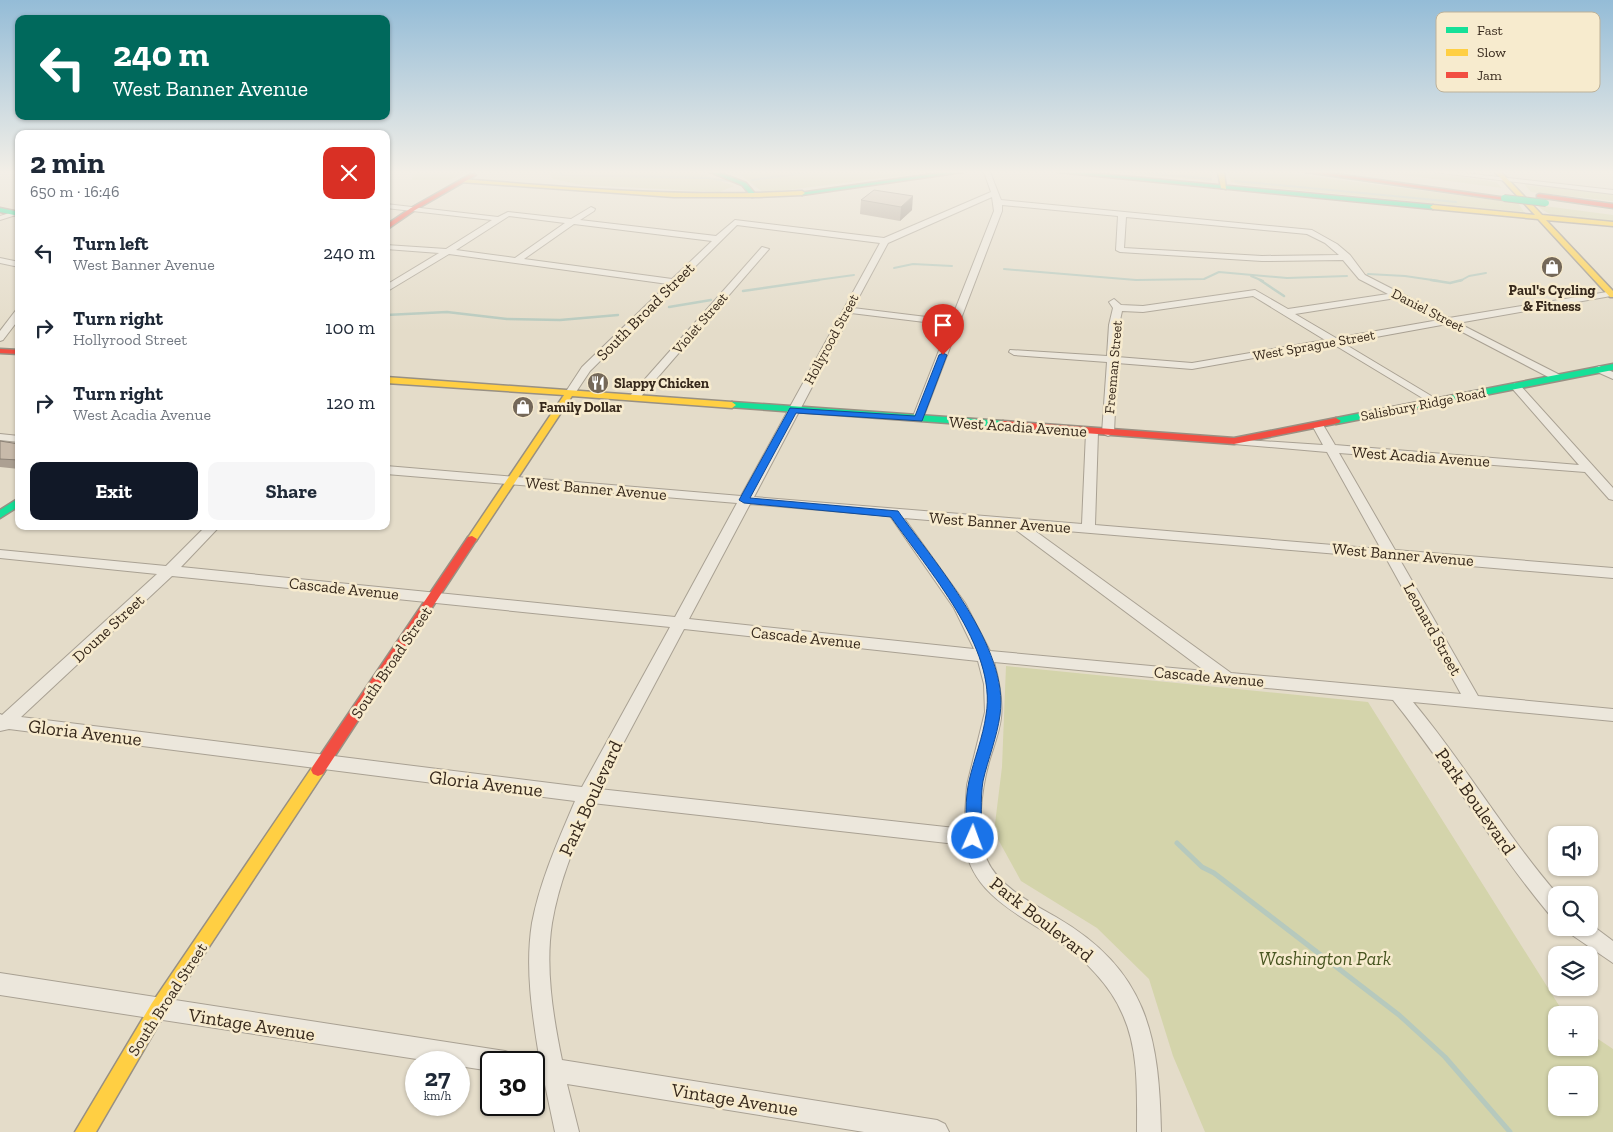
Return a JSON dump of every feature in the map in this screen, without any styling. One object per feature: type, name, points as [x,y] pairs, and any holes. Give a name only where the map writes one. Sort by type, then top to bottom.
[{"type":"main road","points":[[1546,225],[1612,294]]},
{"type":"main road","points":[[1590,225],[1613,228]]},
{"type":"main road","points":[[0,351],[15,352]]},
{"type":"main road","name":"Salisbury Ridge Road","points":[[1234,441],[1613,367]]},
{"type":"main road","name":"West Acadia Avenue","points":[[390,380],[1234,441]]},
{"type":"main road","name":"South Broad Street","points":[[85,1132],[158,1010],[570,393]]},
{"type":"main road","points":[[0,515],[15,505]]},
{"type":"street","points":[[390,287],[490,225]]},
{"type":"street","points":[[517,260],[568,225]]},
{"type":"street","points":[[605,225],[718,239]]},
{"type":"street","name":"South Broad Street","points":[[570,393],[586,369],[732,225]]},
{"type":"street","name":"South Broad Street","points":[[757,225],[885,241]]},
{"type":"street","points":[[885,241],[927,225]]},
{"type":"street","points":[[918,419],[993,225]]},
{"type":"street","points":[[1121,225],[1120,250],[1275,260],[1347,257]]},
{"type":"street","name":"Daniel Street","points":[[1234,225],[1309,232],[1333,243],[1362,276],[1558,378]]},
{"type":"street","name":"Hollyrood Street","points":[[680,623],[744,500],[885,241]]},
{"type":"street","points":[[390,248],[447,252],[517,260],[676,282]]},
{"type":"street","name":"Violet Street","points":[[634,398],[765,249]]},
{"type":"street","points":[[0,260],[15,264]]},
{"type":"street","name":"Freeman Street","points":[[1108,433],[1111,360],[1116,305],[1143,309],[1255,293],[1287,312]]},
{"type":"street","name":"West Sprague Street","points":[[1014,352],[1192,366],[1612,294]]},
{"type":"street","points":[[1287,312],[1398,295]]},
{"type":"street","points":[[846,310],[955,323]]},
{"type":"street","points":[[1287,312],[1434,402]]},
{"type":"street","points":[[0,338],[4,326],[15,316]]},
{"type":"street","points":[[1599,369],[1613,376]]},
{"type":"street","points":[[1515,386],[1613,496]]},
{"type":"street","name":"Leonard Street","points":[[1318,425],[1473,702]]},
{"type":"street","name":"Freeman Street","points":[[1088,528],[1092,432]]},
{"type":"street","points":[[0,437],[15,439]]},
{"type":"street","name":"West Acadia Avenue","points":[[1234,441],[1589,469]]},
{"type":"street","name":"West Banner Avenue","points":[[390,470],[1613,573]]},
{"type":"street","name":"Park Boulevard","points":[[895,514],[968,621],[986,656],[993,689],[993,714],[976,783],[973,838],[978,860],[990,883],[1046,924],[1070,938],[1094,958],[1113,977],[1134,1008],[1143,1035],[1149,1092],[1149,1132]]},
{"type":"street","points":[[1016,523],[1225,677]]},
{"type":"street","name":"Doune Street","points":[[2,724],[170,570],[210,530]]},
{"type":"street","name":"Cascade Avenue","points":[[0,554],[435,597],[986,656],[1613,715]]},
{"type":"street","name":"Park Boulevard","points":[[543,1051],[540,956],[542,924],[562,855],[587,796],[680,623]]},
{"type":"street","name":"Park Boulevard","points":[[1397,694],[1424,724],[1510,850],[1548,896]]},
{"type":"street","name":"Gloria Avenue","points":[[2,724],[587,796],[973,838]]},
{"type":"street","points":[[1590,936],[1613,953]]},
{"type":"street","name":"Vintage Avenue","points":[[0,984],[158,1010],[480,1058]]},
{"type":"street","name":"Vintage Avenue","points":[[545,1068],[936,1132]]},
{"type":"street","name":"Park Boulevard","points":[[545,1073],[567,1132]]},
{"type":"green space","name":"Washington Park","points":[[1006,666],[1368,702],[1548,988],[1548,996],[1553,996],[1559,1006],[1548,1006],[1548,1056],[1598,1056],[1598,1039],[1613,1049],[1613,1132],[1205,1132],[1173,1056],[1149,979],[1097,928],[1021,881],[994,832],[1002,767]]},
{"type":"building","points":[[0,441],[15,443],[15,460],[0,459]]},
{"type":"waterway","points":[[894,268],[913,264],[952,266]]},
{"type":"waterway","points":[[1004,269],[1136,280],[1204,279],[1219,272],[1287,278],[1347,276]]},
{"type":"waterway","points":[[1462,280],[1469,276],[1486,273]]},
{"type":"waterway","points":[[1368,274],[1405,276],[1439,281]]},
{"type":"waterway","points":[[810,281],[854,275]]},
{"type":"waterway","points":[[1251,276],[1263,281]]},
{"type":"waterway","points":[[743,291],[819,280]]},
{"type":"waterway","points":[[1260,280],[1284,296]]},
{"type":"waterway","points":[[1431,280],[1450,283],[1462,280]]},
{"type":"waterway","points":[[669,307],[711,300]]},
{"type":"waterway","points":[[390,315],[447,312],[507,319],[560,320],[618,315]]},
{"type":"waterway","points":[[1177,843],[1202,867],[1214,873],[1399,1015],[1445,1057],[1510,1132]]},
{"type":"traffic: fast","points":[[1336,421],[1613,367]]},
{"type":"traffic: fast","points":[[732,405],[1003,424]]},
{"type":"traffic: fast","points":[[0,515],[15,504]]},
{"type":"traffic: slow","points":[[1547,225],[1613,295]]},
{"type":"traffic: slow","points":[[390,380],[732,405]]},
{"type":"traffic: slow","points":[[472,539],[570,393]]},
{"type":"traffic: slow","points":[[85,1132],[158,1009],[318,770]]},
{"type":"traffic: jam","points":[[0,351],[15,352]]},
{"type":"traffic: jam","points":[[1003,424],[1234,441],[1336,421]]},
{"type":"traffic: jam","points":[[318,770],[472,539]]},
{"type":"place","name":"Paul's Cycling & Fitness","points":[[1552,267]]},
{"type":"place","name":"Slappy Chicken","points":[[598,383]]},
{"type":"place","name":"Family Dollar","points":[[523,407]]},
{"type":"route","points":[[943,355],[918,419],[793,410],[744,500],[895,514],[940,578],[968,621],[986,656],[993,689],[993,714],[989,738],[976,783],[973,838]]}]
